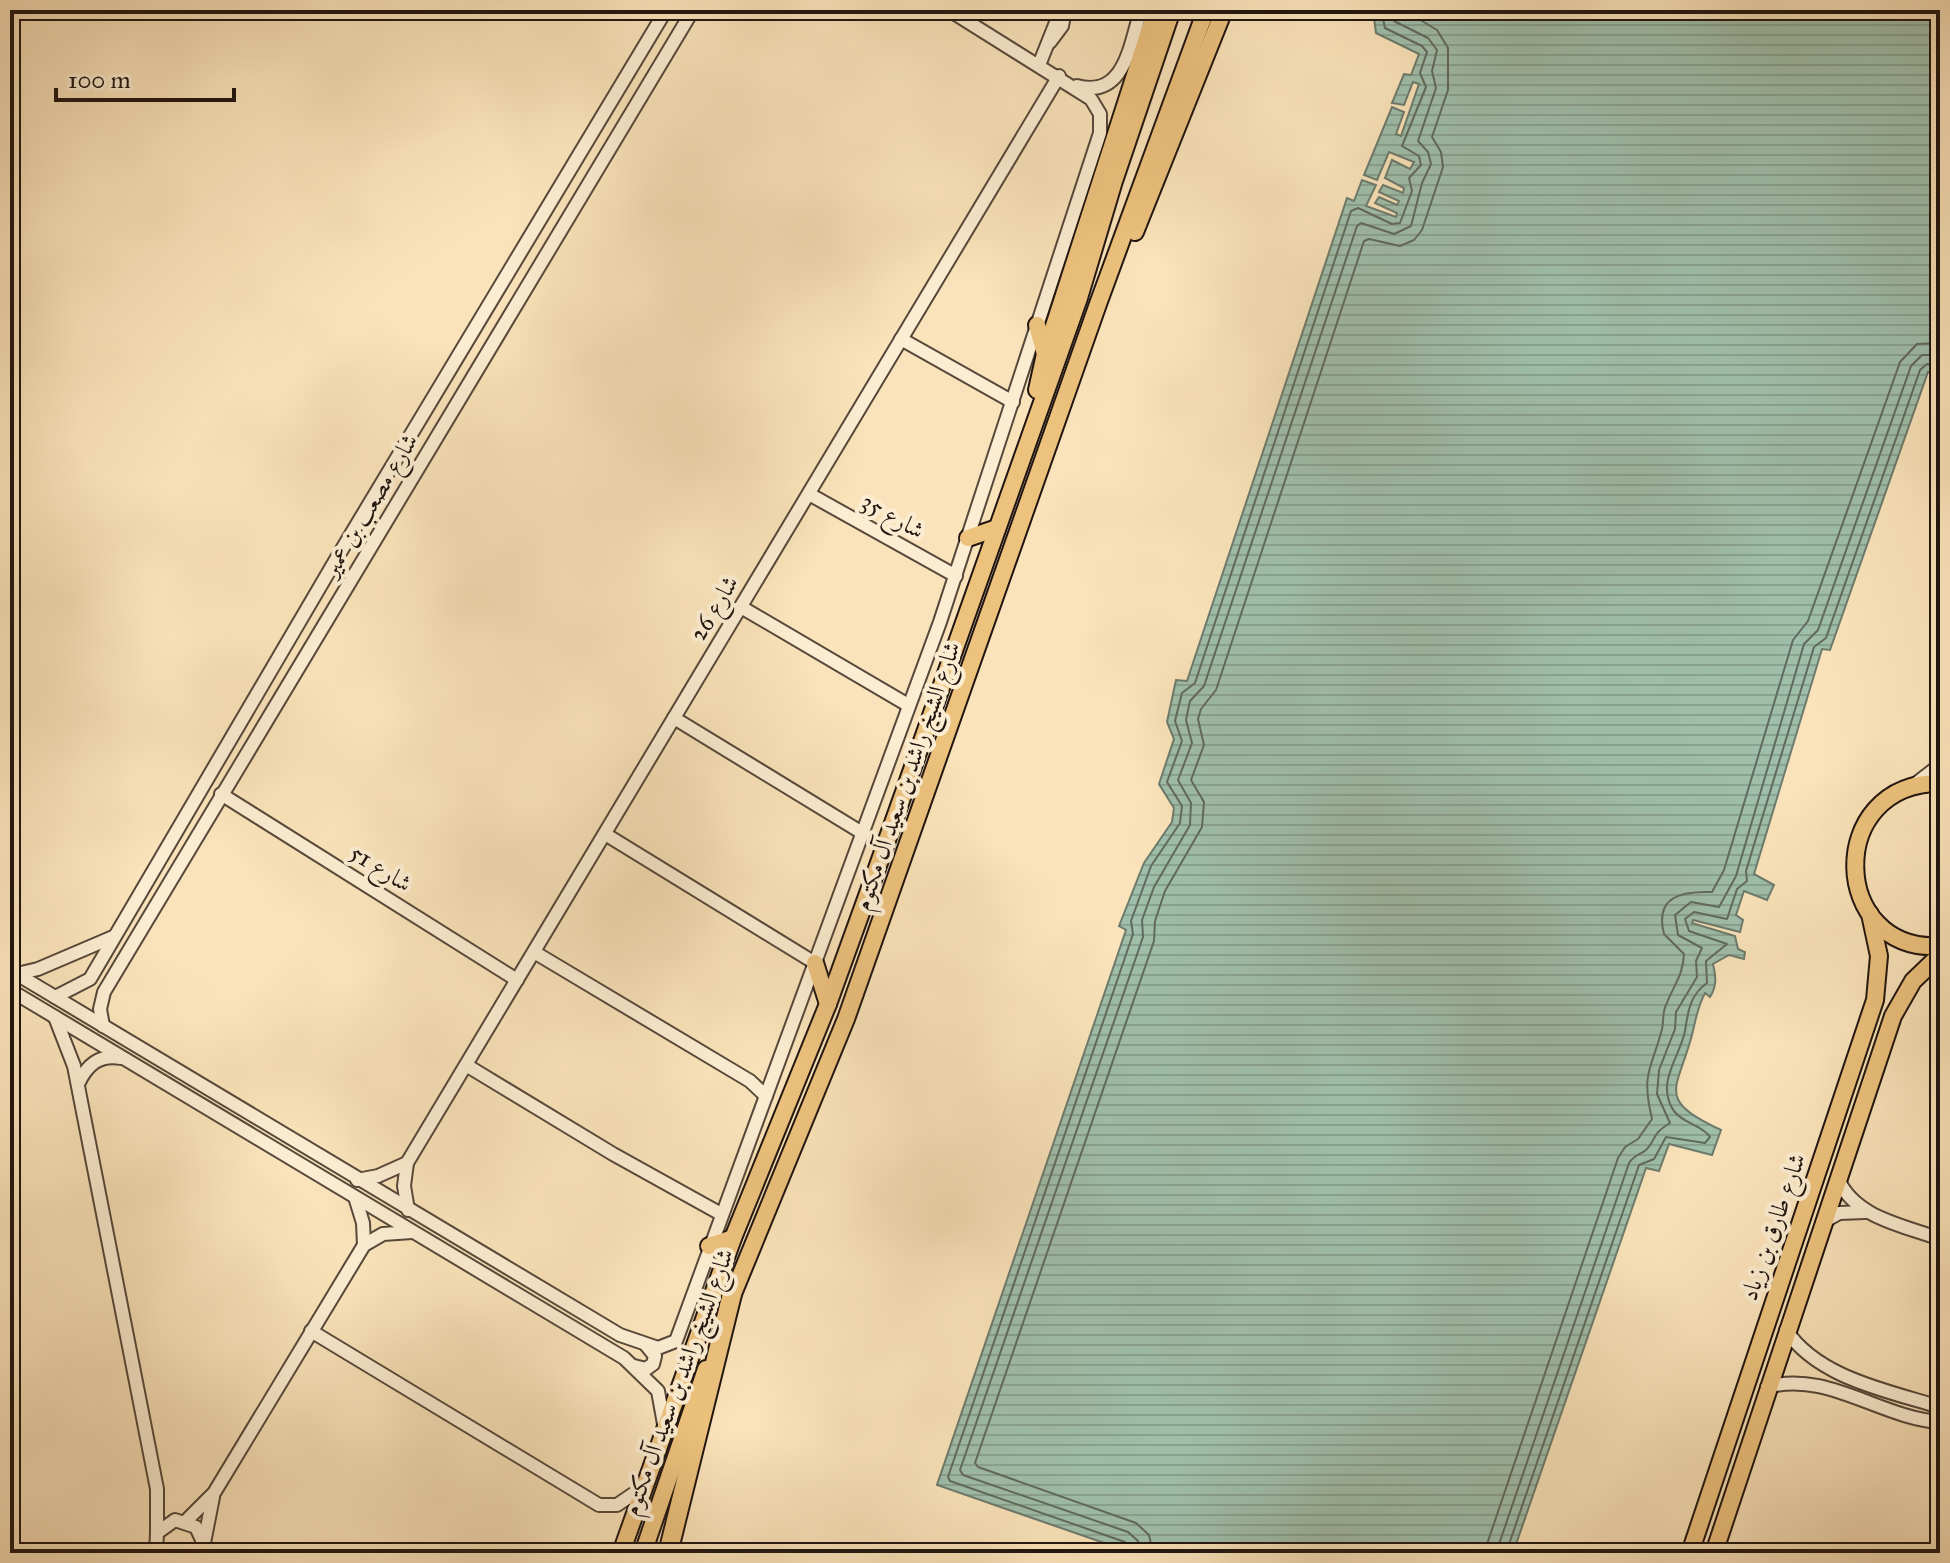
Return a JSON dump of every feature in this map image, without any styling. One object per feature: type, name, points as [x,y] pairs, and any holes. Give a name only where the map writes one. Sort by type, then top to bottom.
[{"type":"highway","points":[[668,1553],[732,1294]]},
{"type":"main road","points":[[1039,408],[1038,381],[1045,354],[1156,10]]},
{"type":"main road","name":"شارع الشيخ راشد بن سعيد آل مكتوم","points":[[621,1553],[664,1424],[733,1238],[828,1004],[1079,298],[1114,181],[1172,10]]},
{"type":"main road","name":"شارع الشيخ راشد بن سعيد آل مكتوم","points":[[643,1553],[732,1294],[846,1019],[1098,304],[1206,10]]},
{"type":"main road","points":[[1098,304],[1121,266],[1224,10]]},
{"type":"main road","points":[[1037,325],[1045,354]]},
{"type":"main road","points":[[968,538],[997,528]]},
{"type":"main road","points":[[1911,787],[1940,783]]},
{"type":"main road","name":"شارع طارق بن زياد","points":[[1690,1553],[1875,1000],[1879,956],[1870,914],[1854,875],[1860,833],[1875,809],[1911,787]]},
{"type":"main road","points":[[1870,914],[1898,938],[1922,946],[1940,946]]},
{"type":"main road","name":"شارع طارق بن زياد","points":[[1714,1553],[1822,1222],[1901,997],[1919,973],[1940,955]]},
{"type":"main road","points":[[815,963],[828,1004]]},
{"type":"main road","points":[[709,1246],[733,1238]]},
{"type":"street","name":"شارع مصعب بن عمير","points":[[90,979],[666,10]]},
{"type":"street","name":"شارع مصعب بن عمير","points":[[103,1026],[100,1009],[104,992],[693,10]]},
{"type":"street","points":[[13,972],[620,1335],[646,1345],[665,1347],[680,1335],[709,1246],[864,834],[956,576],[1102,127],[1095,103],[1074,85],[949,10]]},
{"type":"street","points":[[1039,65],[1049,42],[1062,26],[1063,10]]},
{"type":"street","points":[[1074,85],[1094,89],[1107,85],[1118,76],[1141,10]]},
{"type":"street","name":"شارع 26","points":[[407,1163],[1059,76]]},
{"type":"street","points":[[901,339],[1013,402]]},
{"type":"street","name":"شارع 35","points":[[809,494],[956,576]]},
{"type":"street","points":[[741,607],[908,705]]},
{"type":"street","points":[[674,718],[864,834]]},
{"type":"street","points":[[1911,787],[1940,765]]},
{"type":"street","name":"شارع 51","points":[[221,794],[517,980]]},
{"type":"street","points":[[605,834],[815,963]]},
{"type":"street","points":[[13,972],[38,969],[113,937]]},
{"type":"street","points":[[534,952],[742,1076],[766,1096]]},
{"type":"street","points":[[55,997],[90,979],[91,991],[104,992]]},
{"type":"street","points":[[10,990],[634,1366],[658,1391],[664,1424]]},
{"type":"street","points":[[55,1017],[69,1049],[78,1084],[157,1489],[156,1553]]},
{"type":"street","points":[[78,1084],[90,1064],[105,1057],[122,1058]]},
{"type":"street","points":[[466,1065],[721,1214]]},
{"type":"street","points":[[357,1180],[378,1176],[407,1163]]},
{"type":"street","points":[[407,1163],[404,1186],[408,1210]]},
{"type":"street","points":[[1838,1179],[1847,1195],[1868,1212]]},
{"type":"street","points":[[355,1197],[363,1223],[364,1245]]},
{"type":"street","points":[[1822,1222],[1849,1211],[1868,1212],[1940,1239]]},
{"type":"street","points":[[157,1533],[165,1524],[184,1520],[214,1493],[364,1245],[393,1231],[416,1232]]},
{"type":"street","points":[[1786,1330],[1802,1351],[1825,1366],[1940,1407]]},
{"type":"street","points":[[311,1331],[599,1505],[617,1505],[642,1488]]},
{"type":"street","points":[[634,1366],[646,1369],[653,1364],[655,1356],[646,1345]]},
{"type":"street","points":[[1767,1387],[1783,1382],[1815,1384],[1896,1415],[1940,1422]]},
{"type":"street","points":[[157,1489],[184,1520],[200,1531],[202,1548]]},
{"type":"street","points":[[202,1548],[214,1493]]},
{"type":"water","points":[[1373,10],[1940,10],[1940,370],[1939,374],[1928,372],[1830,650],[1822,649],[1754,874],[1774,885],[1767,900],[1744,891],[1736,915],[1743,920],[1740,932],[1693,920],[1692,923],[1735,936],[1738,949],[1745,952],[1744,959],[1729,955],[1713,964],[1714,989],[1710,997],[1705,993],[1700,1004],[1677,1081],[1679,1101],[1687,1110],[1721,1130],[1712,1155],[1669,1144],[1659,1171],[1646,1168],[1513,1553],[1133,1553],[937,1485],[1126,930],[1119,926],[1144,863],[1172,822],[1174,808],[1159,784],[1174,739],[1167,722],[1176,680],[1187,681],[1347,198],[1354,201],[1362,180],[1376,185],[1366,206],[1396,217],[1397,213],[1375,203],[1379,197],[1397,205],[1399,201],[1379,192],[1383,185],[1403,193],[1404,188],[1385,178],[1392,160],[1410,169],[1414,162],[1389,152],[1377,180],[1364,175],[1392,107],[1404,112],[1396,134],[1401,136],[1419,84],[1413,82],[1404,105],[1392,103],[1404,74],[1411,75],[1419,54],[1376,33]]}]
